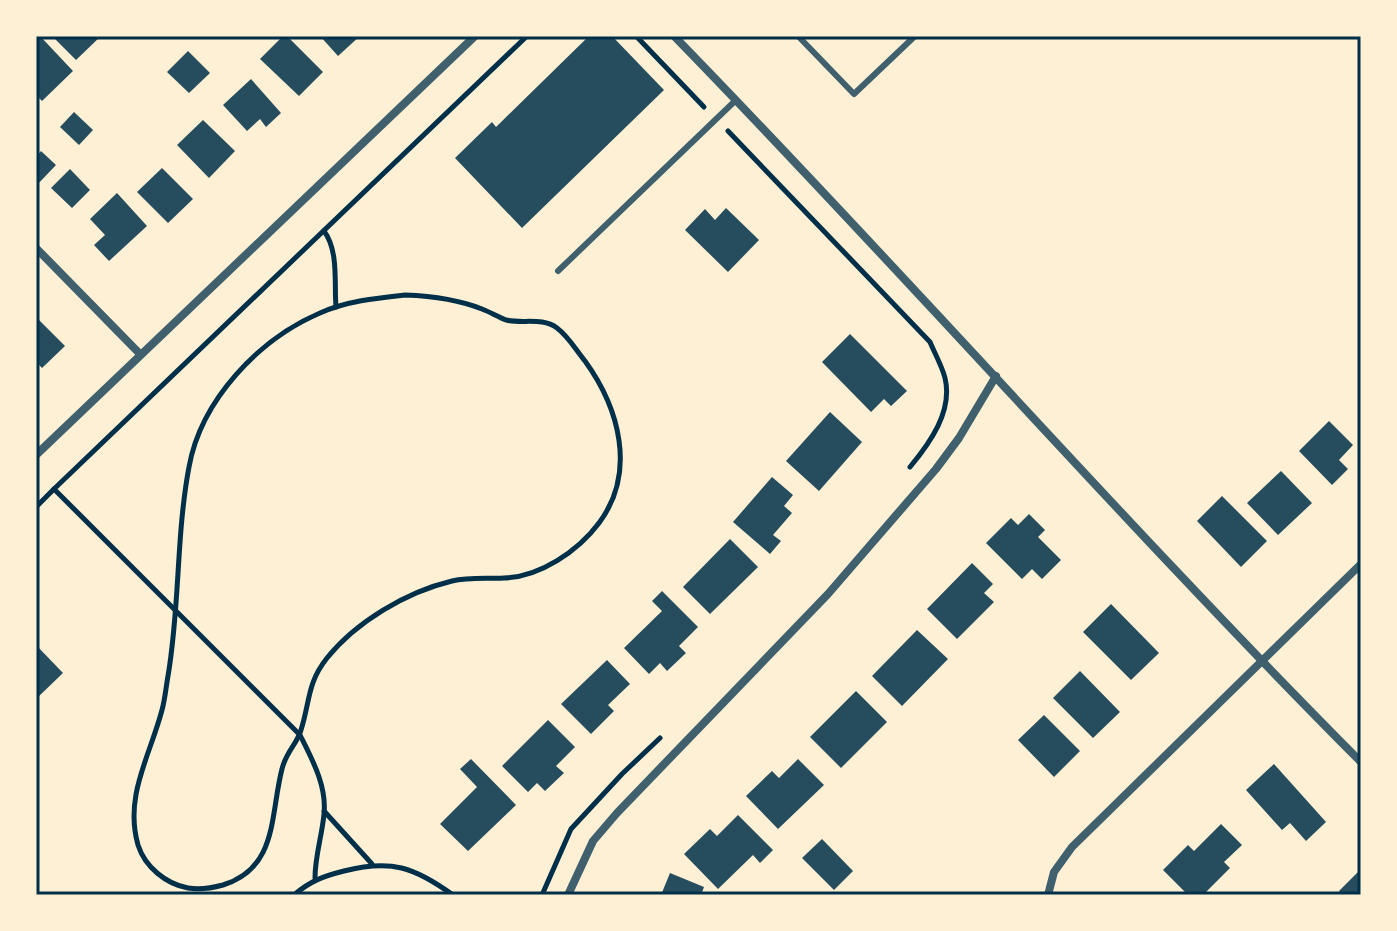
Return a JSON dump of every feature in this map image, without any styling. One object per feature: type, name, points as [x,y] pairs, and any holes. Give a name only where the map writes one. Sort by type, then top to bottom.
[{"type":"street","points":[[36,455],[475,36]]},
{"type":"street","points":[[674,36],[1260,661],[1361,762]]},
{"type":"street","points":[[36,248],[140,354]]},
{"type":"street","points":[[568,895],[593,841],[828,594],[936,469],[959,438],[996,376]]},
{"type":"street","points":[[1048,893],[1054,872],[1072,847],[1361,564]]},
{"type":"lane","points":[[798,36],[854,94],[915,36]]},
{"type":"lane","points":[[558,271],[736,100]]},
{"type":"path","points":[[36,507],[527,36]]},
{"type":"path","points":[[636,36],[930,342],[946,380],[945,406],[939,426],[908,470]]},
{"type":"path","points":[[324,231],[330,239],[334,262],[336,307]]},
{"type":"path","points":[[405,295],[435,297],[483,309],[504,319],[543,321],[556,327],[590,369],[606,396],[618,425],[621,448],[619,479],[599,523],[576,547],[552,563],[527,576],[473,577],[436,586],[386,609],[351,632],[316,673],[307,696],[300,735],[289,748],[282,768],[269,839],[262,858],[232,882],[209,889],[187,888],[167,880],[148,866],[139,848],[134,823],[135,790],[162,709],[177,611],[183,504],[189,463],[206,417],[232,379],[258,354],[298,325],[336,307],[374,298],[405,295]]},
{"type":"path","points":[[54,489],[300,735],[317,769],[324,811],[315,858],[315,878]]},
{"type":"path","points":[[542,895],[571,829],[661,737]]},
{"type":"path","points":[[324,811],[372,864]]},
{"type":"path","points":[[294,895],[315,878],[372,864],[394,865],[433,880],[453,895]]},
{"type":"building","points":[[40,36],[73,71],[42,101],[36,95],[36,39]]},
{"type":"building","points":[[52,36],[101,36],[76,60]]},
{"type":"building","points":[[283,36],[287,36],[323,72],[299,96],[260,59]]},
{"type":"building","points":[[320,36],[360,36],[338,56]]},
{"type":"building","points":[[589,36],[612,36],[664,90],[522,228],[455,158],[492,122],[496,127]]},
{"type":"building","points":[[188,51],[210,73],[189,93],[167,72]]},
{"type":"building","points":[[251,79],[281,113],[266,127],[260,119],[247,131],[223,105]]},
{"type":"building","points":[[74,112],[93,130],[79,145],[60,127]]},
{"type":"building","points":[[203,120],[235,151],[209,178],[177,145]]},
{"type":"building","points":[[41,151],[56,165],[36,186],[36,157]]},
{"type":"building","points":[[162,168],[193,199],[168,223],[137,192]]},
{"type":"building","points":[[70,169],[90,190],[72,208],[51,188]]},
{"type":"building","points":[[117,193],[147,226],[109,261],[94,245],[105,235],[90,219]]},
{"type":"building","points":[[726,208],[759,240],[728,272],[685,230],[705,209],[715,220]]},
{"type":"building","points":[[36,317],[65,346],[42,368],[36,362]]},
{"type":"building","points":[[850,334],[907,391],[891,406],[884,399],[871,412],[822,362]]},
{"type":"building","points":[[830,412],[862,442],[819,491],[786,461]]},
{"type":"building","points":[[1329,421],[1353,445],[1339,460],[1348,469],[1332,485],[1299,451]]},
{"type":"building","points":[[1281,471],[1312,503],[1278,535],[1247,503]]},
{"type":"building","points":[[772,477],[793,495],[784,506],[792,513],[773,535],[781,541],[770,554],[733,522]]},
{"type":"building","points":[[1222,496],[1267,541],[1241,567],[1197,521]]},
{"type":"building","points":[[1029,514],[1045,530],[1038,537],[1061,560],[1042,579],[1032,569],[1022,579],[986,543],[1011,518],[1018,525]]},
{"type":"building","points":[[730,539],[758,567],[710,614],[683,587]]},
{"type":"building","points":[[972,563],[993,584],[984,593],[994,602],[957,639],[927,609]]},
{"type":"building","points":[[662,591],[698,627],[679,646],[686,653],[667,671],[660,663],[649,674],[624,648],[662,611],[652,601]]},
{"type":"building","points":[[1111,604],[1159,653],[1131,680],[1083,632]]},
{"type":"building","points":[[917,630],[948,659],[902,706],[872,676]]},
{"type":"building","points":[[36,645],[63,673],[36,699]]},
{"type":"building","points":[[607,660],[630,684],[608,705],[614,711],[591,734],[561,704]]},
{"type":"building","points":[[1080,671],[1120,712],[1093,738],[1053,698]]},
{"type":"building","points":[[856,691],[887,722],[841,768],[810,737]]},
{"type":"building","points":[[1044,715],[1080,751],[1054,777],[1018,740]]},
{"type":"building","points":[[548,720],[575,747],[556,766],[564,773],[545,791],[537,783],[528,792],[502,766]]},
{"type":"building","points":[[471,759],[516,805],[468,851],[440,824],[477,787],[460,769]]},
{"type":"building","points":[[798,759],[824,785],[778,829],[746,796],[772,771],[779,778]]},
{"type":"building","points":[[1274,764],[1326,822],[1306,841],[1290,823],[1282,830],[1246,790]]},
{"type":"building","points":[[738,815],[773,850],[760,863],[753,855],[718,889],[684,854],[710,829],[717,836]]},
{"type":"building","points":[[1221,824],[1242,845],[1224,862],[1230,868],[1203,895],[1188,895],[1163,870],[1188,845],[1194,851]]},
{"type":"building","points":[[822,839],[853,871],[834,890],[802,858]]},
{"type":"building","points":[[1361,869],[1361,895],[1343,895],[1339,891]]},
{"type":"building","points":[[670,873],[704,887],[701,895],[661,895]]}]
